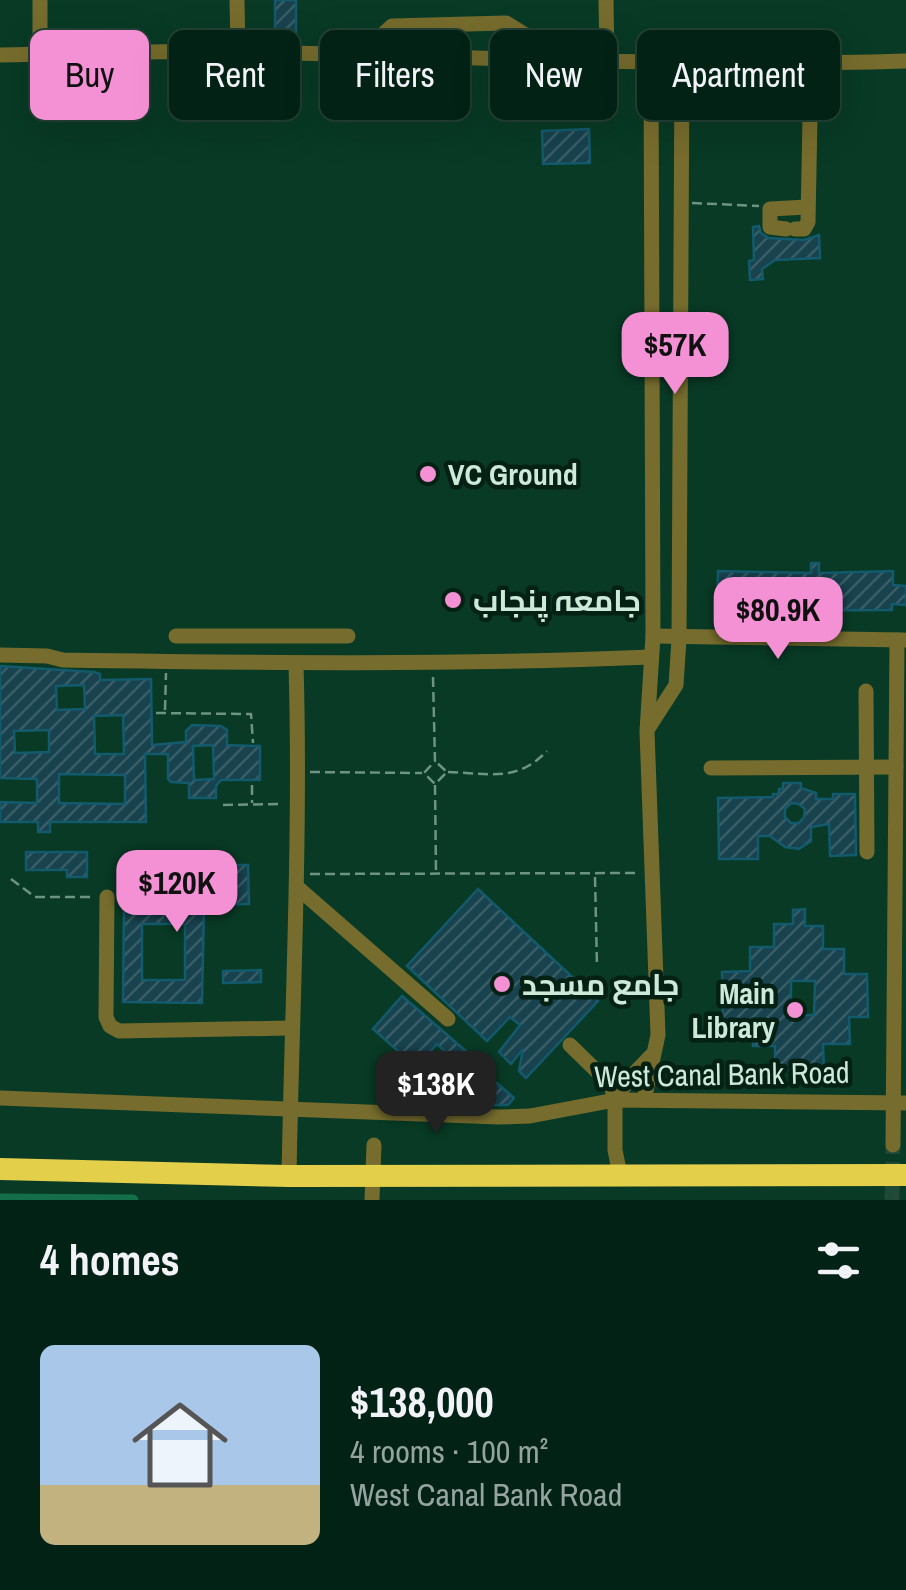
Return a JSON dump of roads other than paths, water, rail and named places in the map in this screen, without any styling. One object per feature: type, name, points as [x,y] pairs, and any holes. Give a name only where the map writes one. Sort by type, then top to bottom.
[{"type":"highway","points":[[0,1170],[290,1176],[906,1175]]},
{"type":"street","points":[[40,0],[40,30]]},
{"type":"street","points":[[238,0],[238,30]]},
{"type":"street","points":[[606,0],[606,30]]},
{"type":"street","points":[[388,30],[392,26],[506,23],[517,30]]},
{"type":"street","points":[[0,56],[30,55]]},
{"type":"street","points":[[840,63],[906,61]]},
{"type":"street","points":[[644,1100],[658,1035],[647,730],[653,636],[652,120]]},
{"type":"street","points":[[647,730],[676,685],[679,639],[682,120]]},
{"type":"street","points":[[807,207],[770,209],[770,227],[791,229],[807,225],[810,120]]},
{"type":"street","points":[[176,636],[348,636]]},
{"type":"street","points":[[252,636],[254,663]]},
{"type":"street","points":[[653,636],[902,640],[896,768],[894,1145]]},
{"type":"street","points":[[0,654],[63,660],[296,664],[651,657]]},
{"type":"street","points":[[290,1176],[290,1028],[299,804],[296,664]]},
{"type":"street","points":[[866,692],[868,852]]},
{"type":"street","points":[[711,768],[896,768]]},
{"type":"street","points":[[298,881],[448,1020]]},
{"type":"street","points":[[107,896],[106,1017],[110,1026],[119,1030],[290,1028]]},
{"type":"street","points":[[570,1045],[612,1085],[620,1175]]},
{"type":"street","points":[[615,1100],[651,1056]]},
{"type":"street","name":"West Canal Bank Road","points":[[0,1098],[499,1117],[530,1116],[615,1100],[906,1103]]},
{"type":"street","points":[[372,1200],[374,1145]]},
{"type":"waterway","points":[[0,1199],[133,1200]]},
{"type":"tunnel","points":[[892,1200],[893,1145]]},
{"type":"place","name":"VC Ground","points":[[428,474]]},
{"type":"place","name":"جامعہ پنجاب","points":[[453,600]]},
{"type":"place","name":"جامع مسجد","points":[[502,984]]},
{"type":"place","name":"Main Library","points":[[795,1010]]}]
